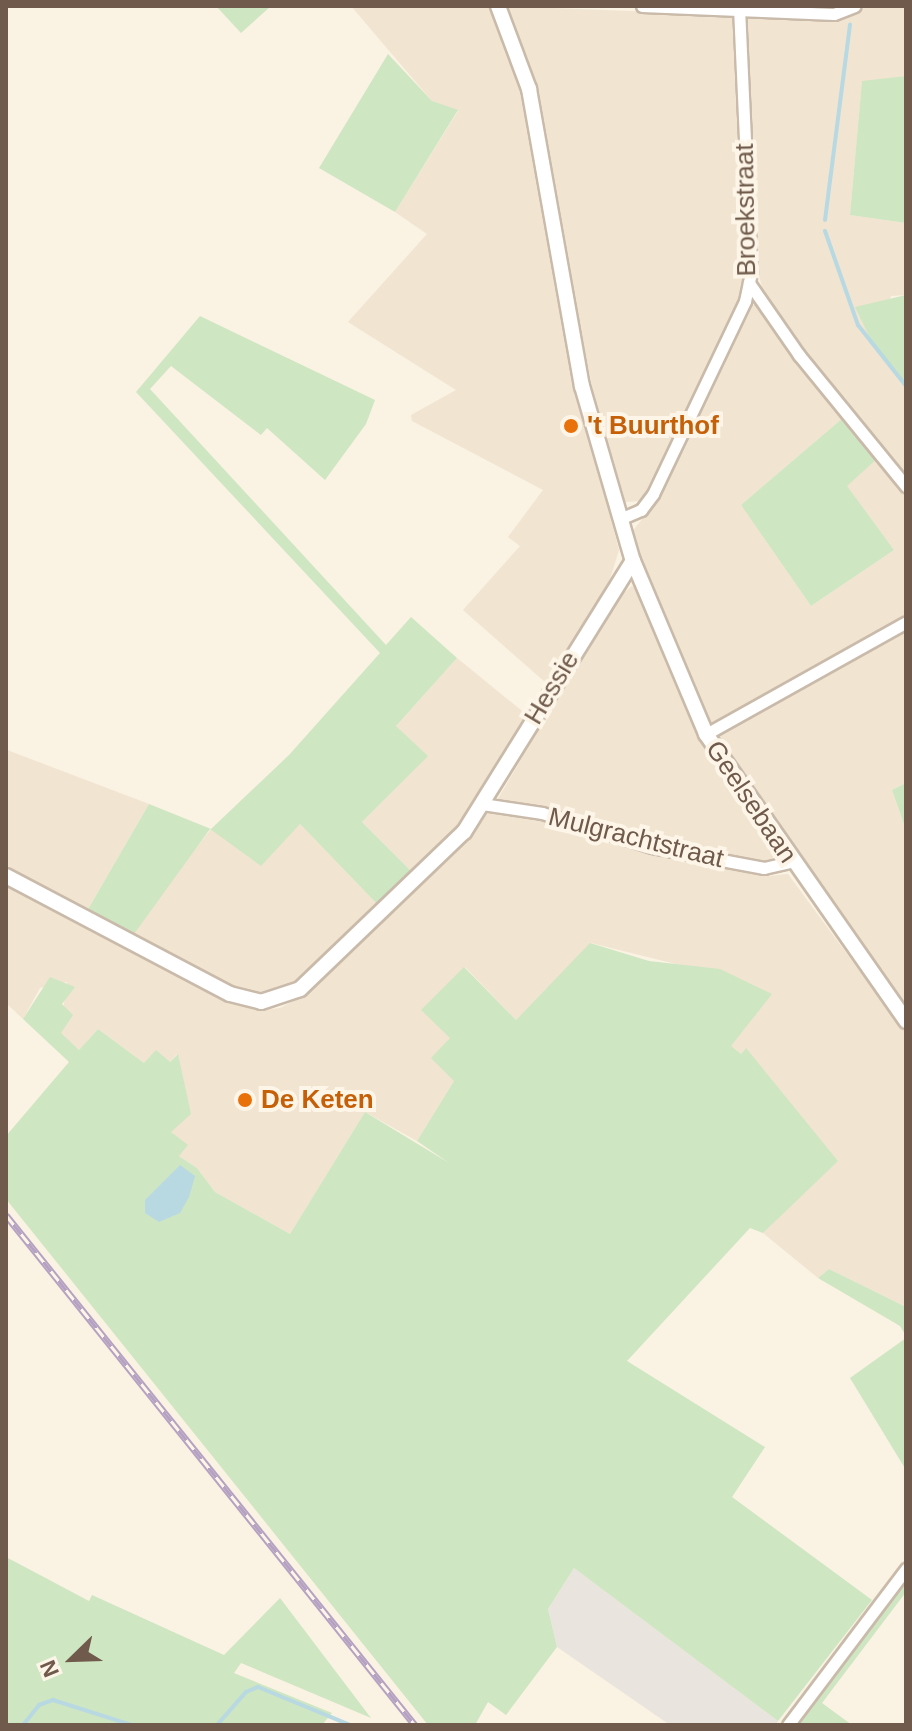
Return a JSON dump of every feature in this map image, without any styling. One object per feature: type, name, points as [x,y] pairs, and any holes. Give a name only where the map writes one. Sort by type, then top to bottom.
[{"type":"street","points":[[498,6],[529,89],[582,386],[633,561]]},
{"type":"street","points":[[642,6],[834,14],[855,6]]},
{"type":"street","name":"Broekstraat","points":[[622,518],[641,510],[653,494],[739,320],[749,283],[739,9]]},
{"type":"street","points":[[749,283],[799,355],[906,486]]},
{"type":"street","name":"Geelsebaan","points":[[633,561],[706,734],[790,862],[906,1021]]},
{"type":"street","name":"Hessie","points":[[6,876],[230,994],[275,1000],[321,972],[464,832],[633,561]]},
{"type":"street","points":[[706,734],[906,622]]},
{"type":"street","name":"Mulgrachtstraat","points":[[482,804],[542,813],[652,847],[764,868],[790,862]]},
{"type":"street","points":[[788,1725],[906,1569]]},
{"type":"shaded area","points":[[351,6],[490,6],[524,100],[568,356],[619,550],[609,582],[476,799],[443,844],[413,873],[362,822],[427,756],[396,726],[457,658],[527,715],[546,683],[463,610],[520,546],[508,537],[543,490],[412,421],[411,415],[456,390],[348,322],[427,234],[395,212],[458,111],[432,101]]},
{"type":"shaded area","points":[[504,6],[733,15],[746,267],[735,314],[641,501],[625,502],[596,407],[531,78]]},
{"type":"shaded area","points":[[862,6],[906,6],[906,76],[862,82],[850,215],[906,223],[906,295],[891,296],[872,342],[906,385],[906,481],[814,370],[764,295],[755,260],[745,20],[757,15],[840,19]]},
{"type":"shaded area","points":[[753,305],[762,305],[844,417],[741,505],[811,606],[894,550],[846,486],[878,458],[906,491],[906,618],[712,725],[631,533],[660,497]]},
{"type":"shaded area","points":[[632,586],[639,591],[699,736],[775,852],[770,864],[496,802],[614,601]]},
{"type":"shaded area","points":[[906,626],[906,783],[892,790],[906,830],[906,1009],[716,737]]},
{"type":"shaded area","points":[[7,750],[149,804],[87,911],[6,867]]},
{"type":"shaded area","points":[[487,813],[543,819],[648,851],[769,876],[788,874],[906,1034],[906,1307],[829,1269],[818,1278],[763,1233],[837,1160],[745,1049],[741,1054],[730,1046],[708,972],[591,943],[516,1020],[465,967],[450,1039],[454,1081],[417,1141],[365,1112],[290,1234],[215,1192],[197,1168],[178,1155],[179,1140],[171,1132],[177,1054],[170,1062],[144,1063],[98,1029],[79,1050],[60,1033],[67,982],[40,988],[23,1019],[6,1003],[6,883],[222,999],[258,1011],[280,1008],[309,993],[458,849]]},
{"type":"shaded area","points":[[300,824],[379,906],[289,989],[260,996],[230,986],[134,934],[133,929],[211,829]]},
{"type":"shaded area","points":[[574,1568],[778,1721],[775,1725],[670,1725],[557,1647],[548,1609]]},
{"type":"green space","points":[[216,6],[271,6],[241,33]]},
{"type":"green space","points":[[388,54],[432,101],[458,110],[395,212],[319,168]]},
{"type":"green space","points":[[906,76],[906,223],[850,215],[862,81]]},
{"type":"green space","points":[[906,295],[906,385],[872,342],[855,307]]},
{"type":"green space","points":[[200,316],[375,400],[366,424],[325,480],[267,428],[261,435],[171,366],[150,389],[386,645],[411,617],[457,658],[396,726],[428,756],[362,822],[413,873],[379,906],[300,824],[261,866],[210,829],[134,934],[87,911],[149,804],[211,829],[289,755],[380,653],[136,392]]},
{"type":"green space","points":[[844,417],[878,458],[847,486],[894,550],[811,606],[741,505]]},
{"type":"green space","points":[[906,783],[906,830],[892,790]]},
{"type":"green space","points":[[590,943],[649,961],[720,969],[772,994],[731,1046],[741,1054],[746,1048],[838,1161],[763,1233],[750,1228],[627,1361],[765,1447],[732,1497],[872,1600],[778,1721],[574,1568],[548,1609],[557,1647],[506,1715],[488,1702],[475,1725],[428,1725],[6,1199],[6,1136],[69,1062],[23,1019],[50,977],[75,987],[62,1004],[73,1015],[61,1033],[79,1050],[98,1029],[144,1063],[156,1050],[170,1062],[178,1054],[191,1114],[171,1132],[188,1145],[179,1156],[197,1168],[215,1192],[290,1234],[365,1112],[449,1163],[417,1141],[454,1081],[431,1058],[450,1038],[421,1010],[464,967],[516,1020]]},
{"type":"green space","points":[[829,1269],[906,1307],[906,1336],[900,1326],[818,1278]]},
{"type":"green space","points":[[906,1338],[906,1470],[850,1378]]},
{"type":"green space","points":[[6,1557],[89,1601],[92,1595],[224,1655],[280,1598],[371,1718],[241,1663],[234,1673],[332,1713],[322,1725],[6,1725]]},
{"type":"green space","points":[[906,1578],[906,1592],[822,1703],[852,1725],[795,1725]]},
{"type":"water","points":[[180,1165],[195,1176],[189,1197],[180,1213],[159,1222],[145,1213],[145,1200]]},
{"type":"waterway","points":[[825,220],[850,25]]},
{"type":"waterway","points":[[825,231],[858,325],[906,386]]},
{"type":"waterway","points":[[217,1725],[246,1692],[258,1687],[350,1725]]},
{"type":"waterway","points":[[23,1725],[39,1705],[53,1700],[132,1725]]},
{"type":"railway","points":[[6,1215],[415,1725]]},
{"type":"place","name":"'t Buurthof","points":[[571,426]]},
{"type":"place","name":"De Keten","points":[[245,1100]]}]
